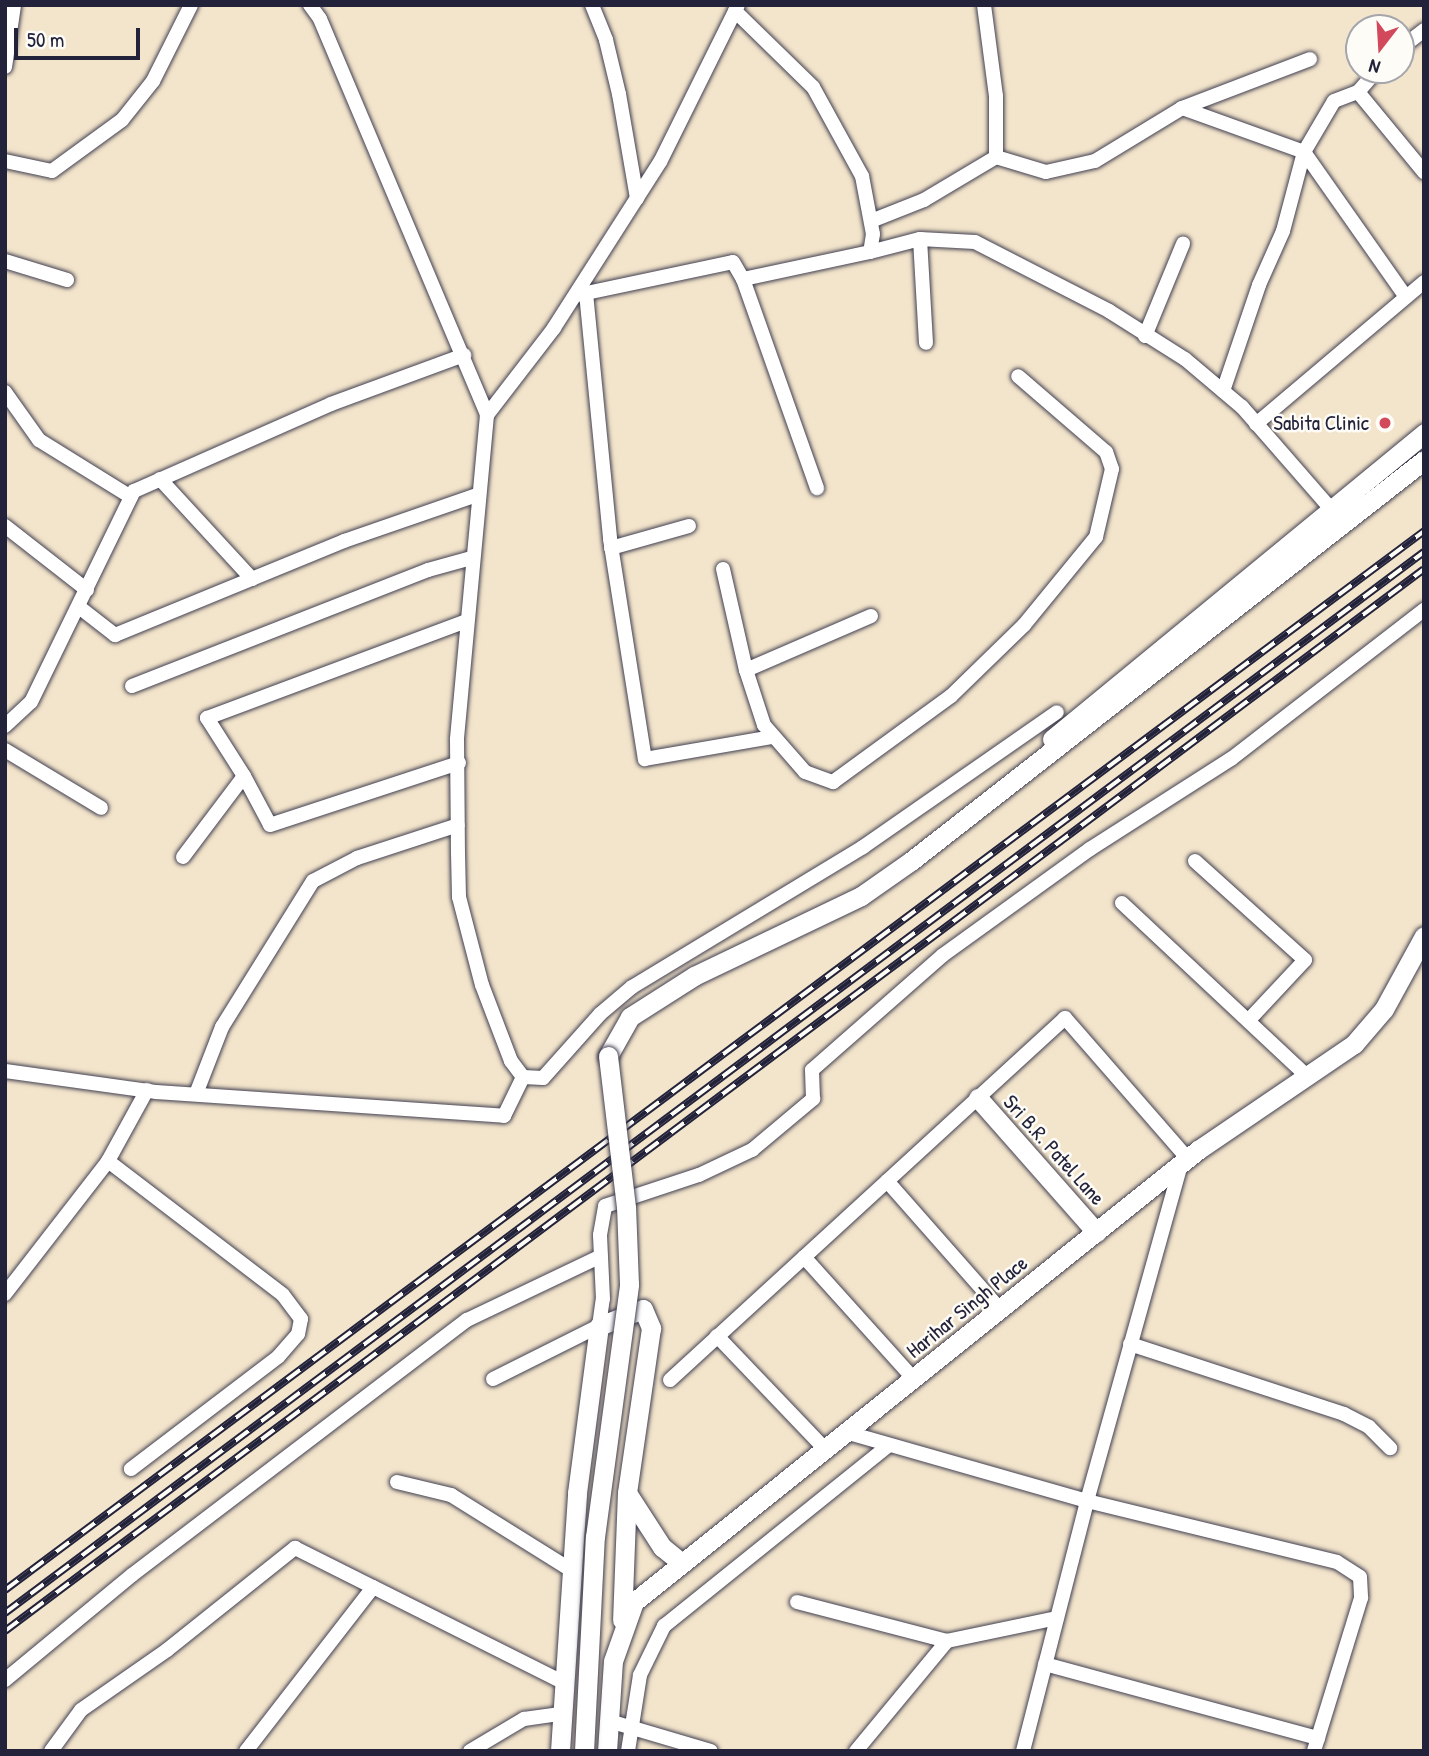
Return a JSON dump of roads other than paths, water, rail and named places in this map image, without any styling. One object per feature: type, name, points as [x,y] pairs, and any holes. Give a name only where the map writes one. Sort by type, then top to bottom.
[{"type":"street","points":[[5,67],[14,5]]},
{"type":"street","points":[[5,161],[52,171],[122,120],[153,81],[191,5]]},
{"type":"street","points":[[310,5],[464,355],[487,415],[466,621],[458,763],[459,897],[482,985],[511,1061],[523,1077]]},
{"type":"street","points":[[592,5],[606,40],[619,94],[637,198]]},
{"type":"street","points":[[984,5],[996,96],[996,157]]},
{"type":"street","points":[[487,415],[580,294],[660,162],[737,8],[813,87],[862,176],[871,221],[870,252]]},
{"type":"street","points":[[871,221],[924,200],[996,157],[1046,172],[1095,161],[1181,108],[1310,59]]},
{"type":"street","points":[[1223,391],[1259,285],[1283,231],[1304,152],[1334,102],[1358,92],[1365,84]]},
{"type":"street","points":[[1358,92],[1424,172]]},
{"type":"street","points":[[1181,108],[1304,152],[1406,297]]},
{"type":"street","points":[[743,279],[920,239],[975,242],[1109,311],[1185,359],[1256,424],[1330,508]]},
{"type":"street","points":[[920,239],[926,343]]},
{"type":"street","points":[[1145,336],[1183,244]]},
{"type":"street","points":[[5,261],[67,280]]},
{"type":"street","points":[[580,294],[733,262],[743,279],[817,488]]},
{"type":"street","points":[[1256,424],[1424,282]]},
{"type":"street","points":[[580,294],[611,548],[645,759],[773,737]]},
{"type":"street","points":[[5,726],[31,702],[134,491],[331,404],[464,355]]},
{"type":"street","points":[[723,569],[746,670],[764,725],[804,772],[833,782],[951,696],[1024,625],[1096,537],[1112,469],[1106,452],[1018,376]]},
{"type":"street","points":[[5,392],[39,440],[131,497]]},
{"type":"street","points":[[912,862],[936,835],[1424,433]]},
{"type":"street","points":[[584,1751],[597,1524],[629,1284],[626,1207],[608,1056],[630,1017],[694,976],[861,896],[912,862],[1075,737],[1424,460]]},
{"type":"street","points":[[160,479],[252,579]]},
{"type":"street","points":[[79,607],[115,635],[252,579],[477,495]]},
{"type":"street","points":[[5,526],[87,590]]},
{"type":"street","points":[[611,548],[689,526]]},
{"type":"street","points":[[132,685],[428,570],[471,558]]},
{"type":"street","points":[[560,1751],[559,1714],[571,1570],[599,1326],[606,1206],[699,1175],[752,1150],[813,1099],[811,1070],[943,955],[1090,849],[1231,759],[1424,610]]},
{"type":"street","points":[[746,670],[871,616]]},
{"type":"street","points":[[458,763],[270,825],[208,718],[466,621]]},
{"type":"street","points":[[523,1077],[543,1078],[600,1014],[632,987],[863,847],[1057,712]]},
{"type":"street","points":[[5,750],[102,808]]},
{"type":"street","points":[[183,857],[244,776]]},
{"type":"street","points":[[196,1094],[222,1027],[313,881],[357,858],[458,825]]},
{"type":"street","points":[[1195,861],[1305,960],[1248,1021]]},
{"type":"street","points":[[1122,902],[1307,1076]]},
{"type":"street","name":"Harihar Singh Place","points":[[607,1751],[613,1661],[622,1628],[634,1602],[1184,1161],[1354,1044],[1384,1009],[1424,936]]},
{"type":"street","points":[[670,1380],[1065,1018],[1184,1161],[1087,1501],[1023,1751]]},
{"type":"street","points":[[5,1071],[147,1090],[504,1116],[523,1077]]},
{"type":"street","points":[[5,1294],[108,1161],[147,1090]]},
{"type":"street","name":"Sri B.R. Patel Lane","points":[[978,1098],[1097,1232]]},
{"type":"street","points":[[108,1161],[283,1295],[301,1319],[298,1334],[278,1357],[131,1469]]},
{"type":"street","points":[[887,1181],[1000,1309]]},
{"type":"street","points":[[5,1680],[132,1576],[467,1320],[601,1256]]},
{"type":"street","points":[[804,1257],[914,1379]]},
{"type":"street","points":[[493,1379],[599,1326],[643,1309],[649,1314],[651,1328],[627,1492],[622,1628]]},
{"type":"street","points":[[717,1336],[824,1448]]},
{"type":"street","points":[[1130,1344],[1344,1414],[1369,1427],[1390,1448]]},
{"type":"street","points":[[845,1432],[1087,1501],[1336,1562],[1360,1577],[1361,1598],[1316,1744],[1045,1664]]},
{"type":"street","points":[[628,1751],[640,1675],[664,1626],[889,1445]]},
{"type":"street","points":[[397,1482],[451,1495],[571,1570]]},
{"type":"street","points":[[627,1492],[662,1547],[682,1563]]},
{"type":"street","points":[[51,1751],[81,1710],[167,1650],[295,1548],[562,1682]]},
{"type":"street","points":[[246,1751],[373,1587]]},
{"type":"street","points":[[797,1602],[947,1641],[1057,1618]]},
{"type":"street","points":[[856,1751],[947,1641]]},
{"type":"street","points":[[470,1751],[524,1719],[559,1714]]},
{"type":"street","points":[[609,1721],[711,1751]]},
{"type":"railway","points":[[5,1590],[1424,531]]},
{"type":"railway","points":[[5,1613],[1424,552]]},
{"type":"railway","points":[[5,1631],[1424,569]]},
{"type":"place","name":"Sabita Clinic","points":[[1385,423]]}]
